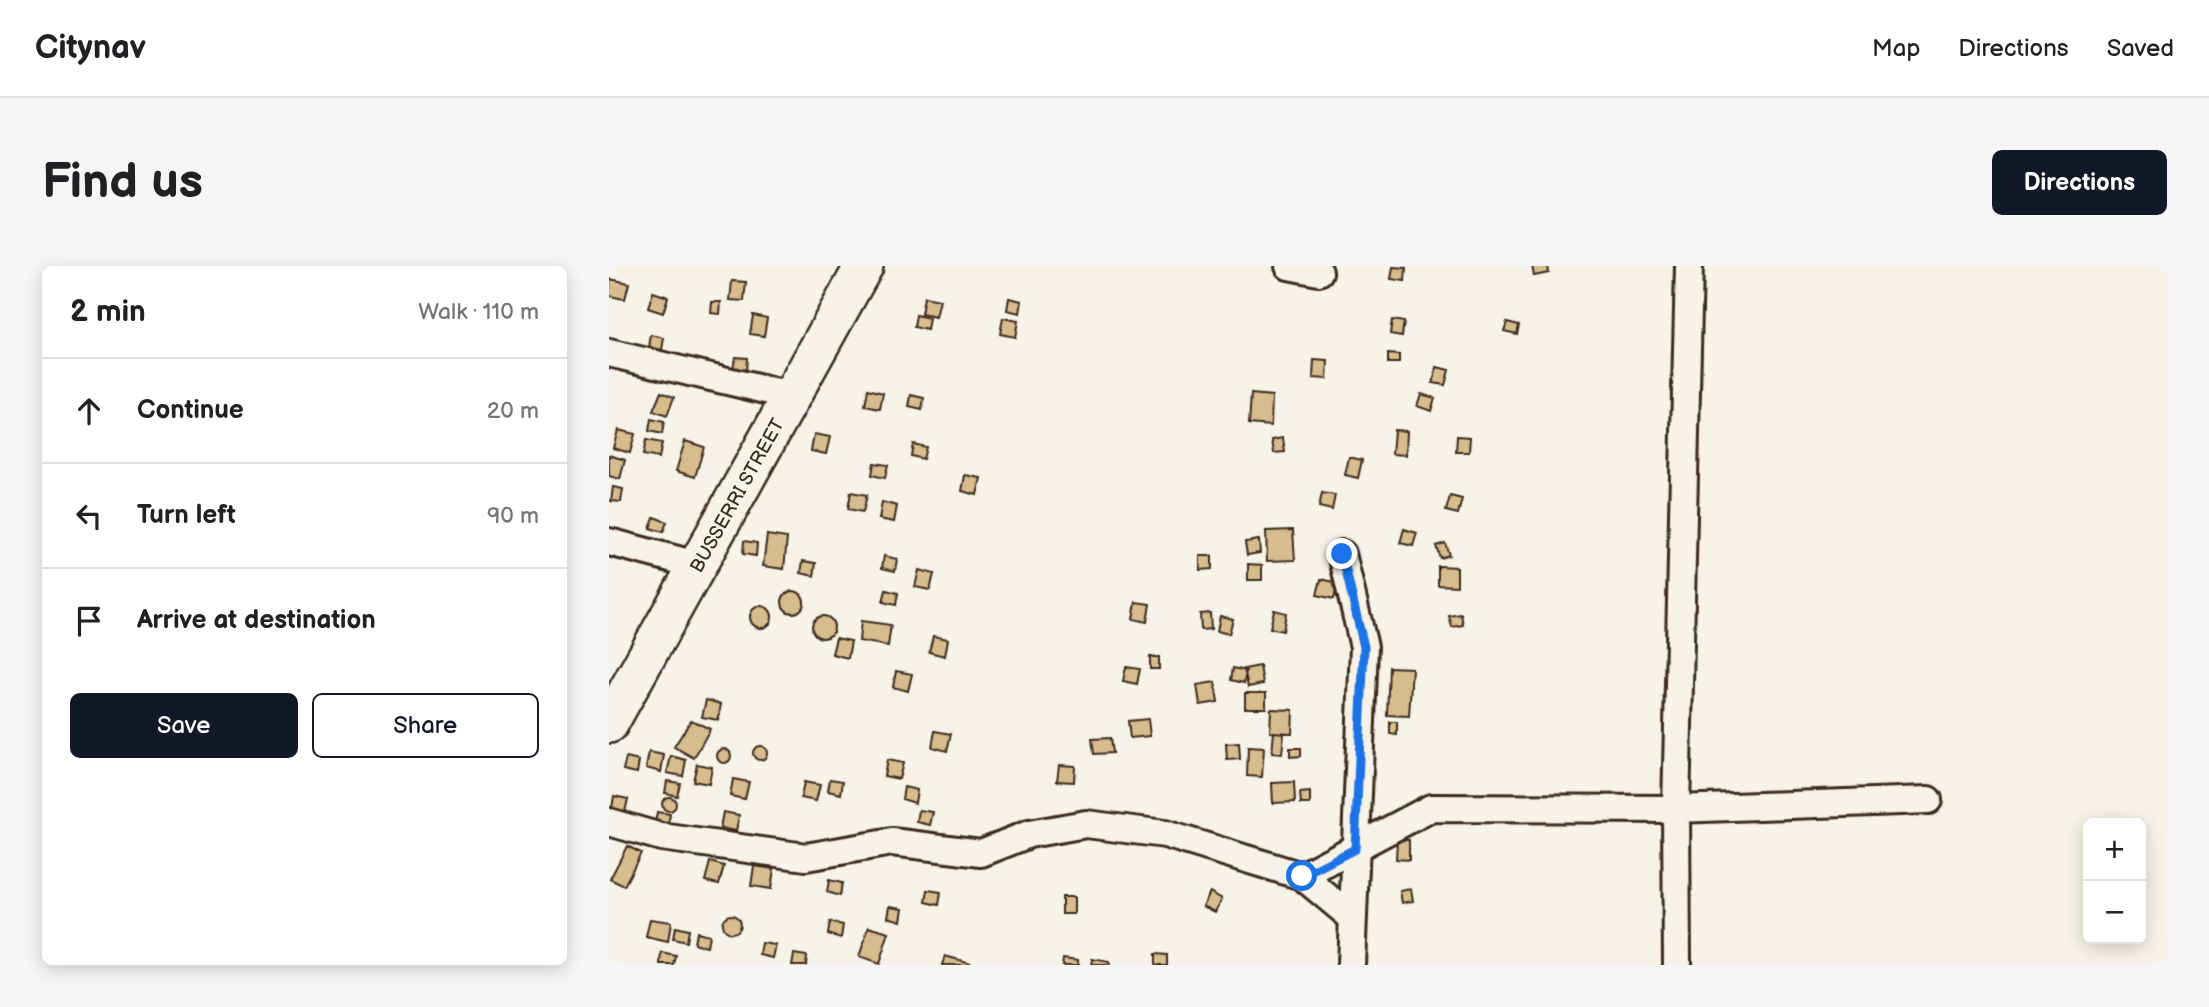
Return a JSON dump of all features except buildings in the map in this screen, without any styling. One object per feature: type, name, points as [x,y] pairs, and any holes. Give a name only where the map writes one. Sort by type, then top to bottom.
[{"type":"main road","name":"BUSSERRI STREET","points":[[609,723],[864,266]]},
{"type":"street","points":[[1289,266],[1319,272]]},
{"type":"street","points":[[1677,965],[1676,809],[1689,266]]},
{"type":"street","points":[[609,353],[791,396]]},
{"type":"street","points":[[609,542],[697,565]]},
{"type":"street","points":[[1342,554],[1364,647],[1350,916],[1350,965]]},
{"type":"street","points":[[1302,876],[1431,808],[1676,809],[1927,800]]},
{"type":"street","points":[[609,822],[661,837],[806,857],[892,842],[981,853],[1029,834],[1086,824],[1165,834],[1302,876],[1350,916]]},
{"type":"route","points":[[1302,876],[1355,849],[1364,647],[1342,554]]}]
